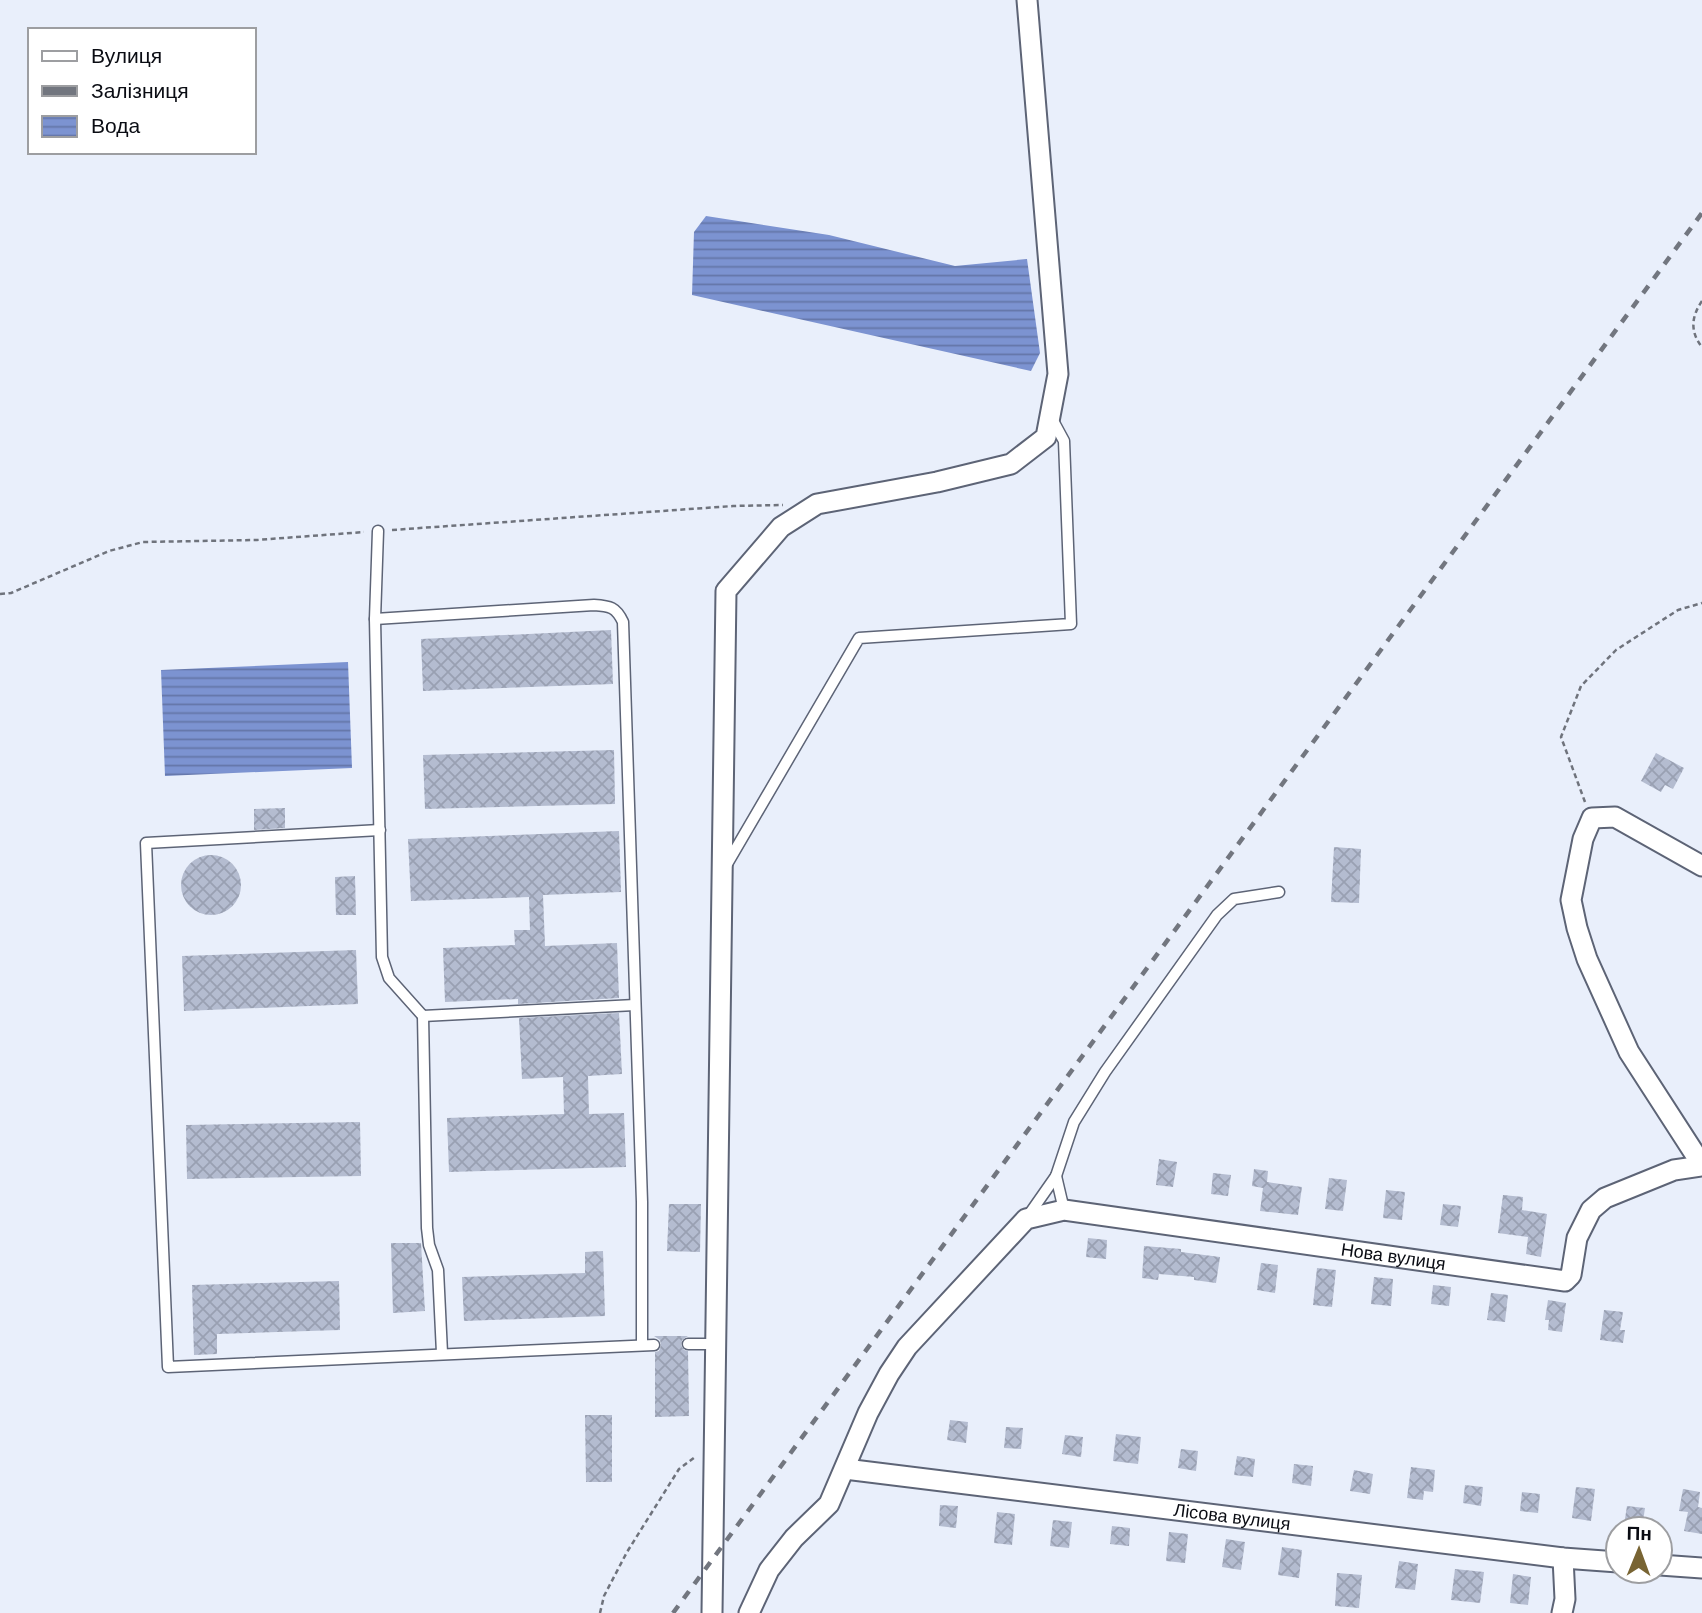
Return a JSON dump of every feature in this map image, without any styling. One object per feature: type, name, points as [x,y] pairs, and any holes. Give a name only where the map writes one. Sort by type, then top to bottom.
[{"type":"street","points":[[712,1613],[726,591],[781,527],[817,504],[937,482],[1011,464],[1046,437],[1058,374],[1027,0]]},
{"type":"street","points":[[1702,866],[1615,817],[1592,818],[1583,839],[1571,900],[1587,958],[1629,1052],[1702,1166]]},
{"type":"street","name":"Нова вулиця","points":[[1026,1219],[1064,1210],[1565,1281],[1571,1275],[1577,1238],[1591,1210],[1605,1198],[1674,1170],[1702,1166]]},
{"type":"street","points":[[749,1613],[769,1570],[794,1538],[829,1504],[868,1413],[907,1347],[1026,1219]]},
{"type":"street","name":"Лісова вулиця","points":[[845,1469],[1563,1559],[1604,1561]]},
{"type":"street","points":[[1562,1613],[1565,1599],[1563,1559]]},
{"type":"street","points":[[1674,1566],[1702,1568]]},
{"type":"lane","points":[[723,871],[859,638],[1071,624],[1064,441],[1050,414]]},
{"type":"lane","points":[[378,531],[375,619],[382,957],[389,978],[422,1016],[427,1228],[429,1245],[438,1270],[442,1353]]},
{"type":"lane","points":[[375,619],[594,605],[609,606],[618,611],[623,622],[642,1202],[642,1345]]},
{"type":"lane","points":[[380,831],[146,843],[168,1367],[654,1345]]},
{"type":"lane","points":[[1026,1219],[1056,1176],[1074,1122],[1105,1072],[1217,915],[1234,899],[1279,892]]},
{"type":"lane","points":[[422,1016],[635,1005]]},
{"type":"lane","points":[[1056,1176],[1064,1210]]},
{"type":"lane","points":[[688,1344],[717,1344]]},
{"type":"path","points":[[1702,301],[1692,325],[1696,340],[1702,347]]},
{"type":"path","points":[[0,594],[11,593],[109,551],[143,542],[257,540],[789,504]]},
{"type":"path","points":[[1592,818],[1560,737],[1581,686],[1616,650],[1678,610],[1702,603]]},
{"type":"path","points":[[600,1613],[604,1596],[627,1552],[679,1469],[716,1442]]},
{"type":"water","points":[[706,216],[829,235],[955,266],[1027,259],[1040,353],[1031,371],[692,295],[694,232]]},
{"type":"water","points":[[348,662],[352,768],[165,776],[161,670]]},
{"type":"building","points":[[611,630],[613,684],[423,691],[421,639]]},
{"type":"building","points":[[614,750],[615,804],[425,809],[423,755]]},
{"type":"building","points":[[1656,753],[1684,768],[1673,789],[1665,785],[1661,792],[1641,781]]},
{"type":"building","points":[[285,808],[285,828],[254,830],[254,809]]},
{"type":"building","points":[[619,831],[621,892],[543,895],[545,946],[617,943],[619,998],[518,1004],[518,999],[445,1002],[443,948],[515,945],[514,930],[530,930],[529,897],[411,901],[408,839]]},
{"type":"building","points":[[1334,847],[1361,849],[1359,903],[1331,902]]},
{"type":"building","points":[[205,855],[217,855],[236,868],[241,885],[239,897],[228,910],[217,915],[205,915],[186,902],[181,891],[181,879],[194,860]]},
{"type":"building","points":[[355,876],[356,915],[336,915],[335,877]]},
{"type":"building","points":[[356,950],[358,1004],[184,1011],[182,956]]},
{"type":"building","points":[[619,1013],[622,1074],[588,1076],[589,1114],[624,1113],[626,1167],[449,1172],[447,1118],[564,1114],[563,1077],[522,1079],[519,1018]]},
{"type":"building","points":[[360,1122],[361,1176],[187,1179],[186,1125]]},
{"type":"building","points":[[1159,1159],[1177,1162],[1173,1187],[1156,1185]]},
{"type":"building","points":[[1254,1169],[1268,1171],[1267,1182],[1302,1187],[1298,1215],[1260,1211],[1263,1188],[1252,1186]]},
{"type":"building","points":[[1213,1173],[1231,1175],[1228,1196],[1211,1194]]},
{"type":"building","points":[[1329,1178],[1347,1180],[1343,1211],[1325,1209]]},
{"type":"building","points":[[1386,1190],[1405,1192],[1402,1220],[1383,1218]]},
{"type":"building","points":[[1503,1195],[1523,1197],[1522,1210],[1547,1214],[1541,1257],[1526,1254],[1528,1237],[1498,1233]]},
{"type":"building","points":[[669,1204],[701,1204],[700,1252],[667,1251]]},
{"type":"building","points":[[1443,1204],[1461,1206],[1458,1227],[1440,1225]]},
{"type":"building","points":[[1088,1238],[1107,1240],[1106,1259],[1086,1257]]},
{"type":"building","points":[[391,1243],[421,1243],[425,1311],[393,1313]]},
{"type":"building","points":[[1144,1246],[1181,1249],[1181,1252],[1220,1257],[1216,1283],[1194,1280],[1194,1277],[1159,1274],[1158,1280],[1142,1278]]},
{"type":"building","points":[[603,1251],[605,1316],[464,1321],[462,1277],[585,1273],[585,1252]]},
{"type":"building","points":[[1261,1263],[1278,1265],[1275,1293],[1257,1290]]},
{"type":"building","points":[[1317,1268],[1336,1270],[1332,1307],[1313,1305]]},
{"type":"building","points":[[1374,1277],[1393,1279],[1391,1306],[1371,1304]]},
{"type":"building","points":[[339,1281],[340,1330],[217,1334],[217,1354],[194,1355],[192,1285]]},
{"type":"building","points":[[1433,1285],[1451,1287],[1449,1306],[1431,1304]]},
{"type":"building","points":[[1491,1293],[1508,1295],[1505,1322],[1487,1320]]},
{"type":"building","points":[[1548,1300],[1566,1303],[1562,1332],[1548,1330],[1549,1320],[1545,1320]]},
{"type":"building","points":[[1604,1310],[1623,1312],[1620,1330],[1625,1330],[1623,1343],[1600,1340]]},
{"type":"building","points":[[654,1336],[688,1336],[682,1340],[681,1345],[688,1351],[689,1416],[655,1417],[655,1352],[659,1351],[661,1345],[660,1340]]},
{"type":"building","points":[[585,1415],[612,1415],[612,1482],[586,1482]]},
{"type":"building","points":[[950,1420],[968,1422],[966,1443],[947,1440]]},
{"type":"building","points":[[1006,1427],[1023,1428],[1021,1449],[1004,1448]]},
{"type":"building","points":[[1116,1434],[1141,1437],[1138,1464],[1113,1461]]},
{"type":"building","points":[[1065,1435],[1083,1437],[1081,1457],[1062,1454]]},
{"type":"building","points":[[1181,1449],[1198,1451],[1196,1471],[1178,1468]]},
{"type":"building","points":[[1237,1456],[1255,1459],[1253,1477],[1234,1475]]},
{"type":"building","points":[[1294,1464],[1313,1466],[1311,1486],[1292,1483]]},
{"type":"building","points":[[1411,1467],[1435,1470],[1433,1492],[1424,1491],[1423,1500],[1407,1498]]},
{"type":"building","points":[[1354,1470],[1373,1474],[1370,1494],[1350,1491]]},
{"type":"building","points":[[1465,1485],[1483,1487],[1481,1506],[1463,1503]]},
{"type":"building","points":[[1576,1487],[1595,1489],[1591,1521],[1572,1518]]},
{"type":"building","points":[[1683,1489],[1700,1492],[1698,1507],[1702,1508],[1702,1534],[1684,1531],[1688,1512],[1679,1511]]},
{"type":"building","points":[[1522,1492],[1540,1494],[1538,1513],[1520,1511]]},
{"type":"building","points":[[940,1505],[958,1506],[956,1528],[939,1526]]},
{"type":"building","points":[[1627,1506],[1645,1508],[1644,1515],[1626,1515]]},
{"type":"building","points":[[997,1512],[1015,1514],[1012,1545],[994,1543]]},
{"type":"building","points":[[1053,1520],[1072,1522],[1069,1548],[1050,1546]]},
{"type":"building","points":[[1112,1526],[1130,1528],[1129,1546],[1110,1544]]},
{"type":"building","points":[[1169,1532],[1188,1534],[1185,1563],[1166,1561]]},
{"type":"building","points":[[1226,1539],[1245,1542],[1241,1570],[1222,1567]]},
{"type":"building","points":[[1282,1547],[1302,1550],[1299,1578],[1278,1575]]},
{"type":"building","points":[[1399,1561],[1418,1564],[1415,1590],[1395,1588]]},
{"type":"building","points":[[1455,1569],[1484,1572],[1480,1603],[1451,1600]]},
{"type":"building","points":[[1337,1573],[1362,1575],[1359,1608],[1335,1606]]},
{"type":"building","points":[[1513,1574],[1531,1577],[1528,1605],[1510,1603]]},
{"type":"railway","points":[[673,1613],[1702,213]]}]
